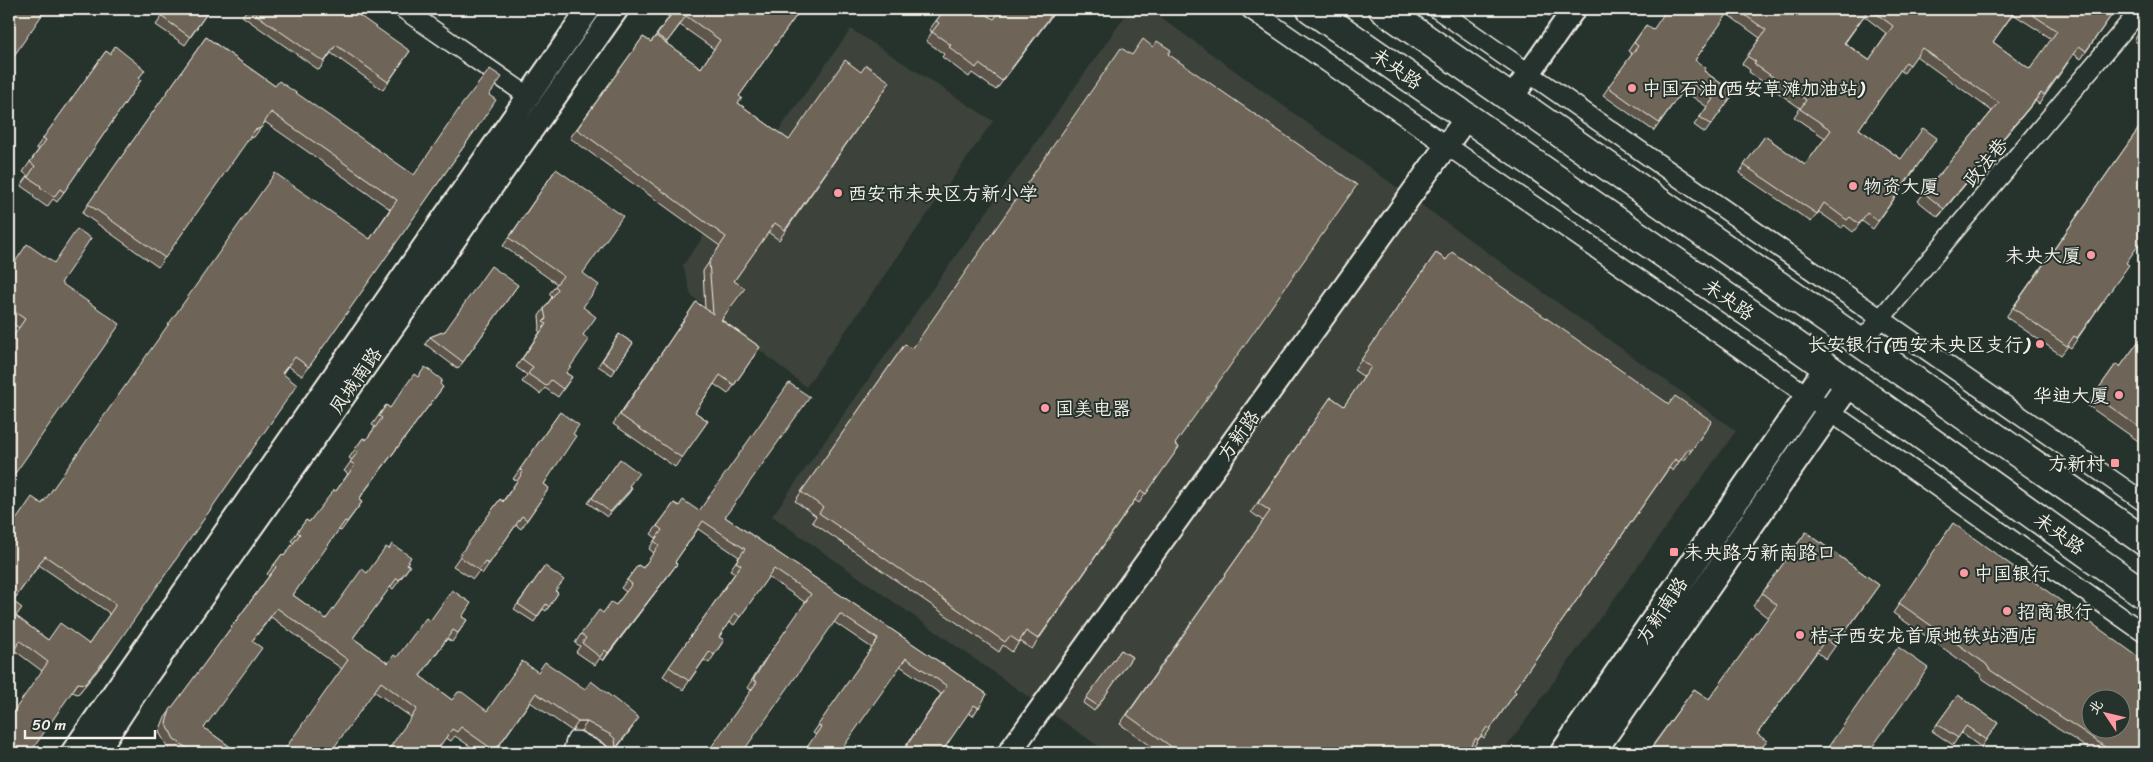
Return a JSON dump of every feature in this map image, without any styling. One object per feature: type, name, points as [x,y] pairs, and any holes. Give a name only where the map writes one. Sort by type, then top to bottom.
[{"type":"main road","name":"未央路","points":[[1311,9],[1838,375],[2144,594]]},
{"type":"main road","points":[[1383,9],[2144,541]]},
{"type":"main road","name":"方新南路","points":[[1563,753],[1808,396],[1838,375]]},
{"type":"main road","name":"方新南路","points":[[1592,753],[1829,411],[1838,375]]},
{"type":"street","points":[[403,9],[528,96]]},
{"type":"street","name":"凤城南路","points":[[72,753],[589,9]]},
{"type":"street","name":"凤城南路","points":[[102,751],[143,681],[617,9]]},
{"type":"street","points":[[1250,9],[1808,396],[2144,632]]},
{"type":"street","points":[[1437,9],[2144,502]]},
{"type":"street","points":[[1511,99],[1574,9]]},
{"type":"street","name":"政法巷","points":[[1861,342],[2141,9]]},
{"type":"street","name":"方新路","points":[[1009,753],[1467,117]]},
{"type":"street","points":[[572,753],[576,740],[600,753]]},
{"type":"shaded area","points":[[1130,9],[1149,9],[1736,431],[1502,753],[1108,753],[772,516]]},
{"type":"shaded area","name":"西安市未央区方新小学","points":[[851,29],[993,121],[806,387],[691,295],[683,265]]},
{"type":"building","points":[[9,9],[42,9],[44,12],[9,63]]},
{"type":"building","points":[[167,9],[210,9],[190,37],[162,17]]},
{"type":"building","points":[[248,9],[350,9],[410,51],[388,82],[336,45],[324,62]]},
{"type":"building","points":[[675,9],[801,9],[739,96],[742,98],[738,103],[789,140],[845,60],[861,72],[866,65],[890,82],[785,230],[775,223],[734,281],[745,288],[721,320],[760,347],[734,385],[720,375],[695,412],[708,421],[682,458],[620,415],[696,302],[713,314],[709,262],[726,237],[577,129],[643,37],[651,42],[656,36],[701,68],[720,40],[686,16],[667,42],[657,35]]},
{"type":"building","points":[[945,9],[977,9],[994,19],[1002,9],[1056,9],[1002,81],[979,64],[976,68],[949,47],[951,45],[932,32],[939,23],[936,21]]},
{"type":"building","points":[[1667,9],[1701,9],[1706,13],[1709,9],[1731,9],[1695,60],[1706,68],[1704,71],[1734,93],[1711,125],[1700,117],[1713,99],[1689,82],[1659,123],[1608,87],[1638,46],[1634,43],[1646,25],[1653,30]]},
{"type":"building","points":[[1736,9],[1869,9],[1844,43],[1869,60],[1893,26],[1870,9],[2016,9],[1993,42],[2030,69],[2057,31],[2024,9],[2068,9],[2072,12],[2074,9],[2116,9],[2086,51],[2079,46],[2044,95],[2041,93],[1944,209],[1924,193],[1999,103],[1922,48],[1910,65],[1906,62],[1859,129],[1901,159],[1923,128],[1937,138],[1878,221],[1867,213],[1859,224],[1850,217],[1847,220],[1824,203],[1817,214],[1744,165],[1765,136],[1805,165],[1831,130],[1800,109],[1806,100],[1754,64],[1756,62],[1747,56],[1766,30]]},
{"type":"building","points":[[2144,26],[2144,34],[2140,31]]},
{"type":"building","points":[[206,37],[275,86],[279,81],[414,175],[463,103],[490,69],[502,77],[489,95],[496,100],[309,367],[295,357],[282,373],[297,385],[113,650],[85,684],[78,683],[30,753],[9,753],[9,718],[48,662],[20,641],[9,655],[9,530],[32,497],[42,504],[275,173],[370,239],[397,200],[271,112],[261,128],[255,130],[165,258],[88,204]],"holes":[[[45,556],[114,603],[115,606],[89,644],[60,623],[48,640],[16,616],[22,608],[13,601]]]},
{"type":"building","points":[[1143,39],[1153,47],[1157,41],[1171,50],[1168,54],[1357,185],[1175,444],[1179,447],[1146,494],[1141,491],[1038,639],[1026,631],[1019,642],[1010,636],[1005,642],[819,513],[823,507],[801,492],[905,344],[912,349],[1121,48],[1132,55]]},
{"type":"building","points":[[115,46],[145,70],[139,78],[141,80],[64,192],[60,189],[54,197],[28,177],[35,166],[30,162],[46,140],[43,138],[106,51],[110,54]]},
{"type":"building","name":"未央大厦","points":[[2144,121],[2144,237],[2126,263],[2129,265],[2077,338],[2074,336],[2067,346],[2013,308]]},
{"type":"building","points":[[556,169],[623,216],[583,273],[599,285],[583,307],[596,317],[583,335],[589,340],[566,373],[572,377],[563,389],[551,380],[546,386],[528,374],[533,367],[522,359],[546,324],[543,322],[546,319],[544,309],[558,289],[555,286],[563,276],[509,238]]},
{"type":"building","points":[[77,229],[91,238],[61,283],[120,324],[9,482],[9,342],[25,319],[9,308],[9,271],[27,244],[54,263]]},
{"type":"building","points":[[1452,252],[1669,404],[1675,396],[1712,421],[1691,451],[1688,449],[1679,462],[1675,459],[1514,690],[1516,692],[1490,729],[1487,727],[1478,740],[1476,738],[1466,753],[1180,753],[1127,715],[1270,511],[1258,503],[1331,397],[1344,406],[1371,367],[1361,360],[1436,253],[1446,260]]},
{"type":"building","points":[[491,266],[518,285],[463,362],[430,337],[445,331]]},
{"type":"building","points":[[619,334],[633,343],[615,370],[602,361]]},
{"type":"building","name":"华迪大厦","points":[[2144,334],[2144,431],[2094,395],[2116,364],[2120,367]]},
{"type":"building","points":[[425,367],[442,380],[440,384],[443,387],[363,493],[359,500],[362,502],[347,522],[345,521],[293,595],[326,619],[362,569],[367,573],[386,547],[389,549],[392,544],[411,557],[407,564],[410,566],[399,580],[397,578],[353,638],[388,663],[394,655],[397,657],[426,618],[430,621],[452,590],[471,603],[462,617],[467,620],[458,633],[453,630],[420,676],[452,700],[458,692],[462,692],[487,711],[522,661],[538,672],[545,662],[585,689],[591,681],[639,718],[616,748],[615,739],[611,735],[587,722],[578,722],[536,693],[495,751],[461,727],[457,732],[452,729],[435,753],[386,753],[417,709],[381,682],[330,753],[282,753],[348,660],[277,608],[252,641],[262,648],[204,728],[239,753],[194,753],[174,739],[166,723],[170,710],[276,567],[274,565],[282,554],[284,556],[300,534],[297,532],[306,520],[309,522],[334,490],[336,491],[355,465],[350,462],[358,452],[355,449],[363,438],[366,440],[382,418],[379,416],[386,405],[390,408],[414,374],[418,377]]},
{"type":"building","points":[[789,383],[810,397],[725,517],[987,694],[979,708],[974,705],[941,753],[906,753],[908,750],[905,748],[947,686],[906,658],[839,753],[803,753],[821,727],[818,725],[878,639],[840,614],[742,753],[707,753],[757,682],[753,680],[767,657],[811,594],[774,569],[740,617],[735,613],[719,637],[724,640],[714,655],[710,651],[689,681],[669,667],[741,565],[736,562],[745,549],[703,521],[675,562],[677,564],[608,653],[605,650],[600,657],[582,643],[586,638],[581,634],[599,610],[603,613],[611,602],[616,605],[632,584],[627,580],[638,565],[643,568],[659,545],[654,541],[662,530],[657,526],[674,503],[679,506],[683,500],[699,511]]},
{"type":"building","points":[[560,412],[579,425],[573,434],[576,436],[544,484],[549,488],[527,520],[522,516],[489,564],[485,562],[479,570],[459,556],[500,499],[503,502],[523,472],[520,469]]},
{"type":"building","points":[[620,459],[639,473],[629,486],[632,488],[610,512],[592,498]]},
{"type":"building","points":[[1953,523],[2144,661],[2144,753],[2113,753],[2095,740],[2130,740],[2130,690],[2080,690],[2080,729],[1990,670],[1986,664],[1899,603]]},
{"type":"building","name":"桔子西安龙首原地铁站酒店","points":[[1806,532],[1879,585],[1835,646],[1826,639],[1757,734],[1767,741],[1758,753],[1654,753],[1650,750],[1694,689],[1709,699],[1777,605],[1762,593]]},
{"type":"building","points":[[545,566],[564,580],[555,591],[558,593],[549,607],[546,604],[537,617],[518,604]]},
{"type":"building","points":[[1898,647],[1928,668],[1868,753],[1824,753]]},
{"type":"building","points":[[1121,650],[1132,657],[1098,706],[1086,698]]},
{"type":"building","points":[[1958,695],[1998,723],[1986,740],[1966,726],[1958,738],[1937,724]]},
{"type":"building","points":[[2026,745],[2038,753],[2020,753]]},
{"type":"place","name":"中国石油(西安草滩加油站)","points":[[1632,88]]},
{"type":"place","name":"物资大厦","points":[[1853,186]]},
{"type":"place","name":"西安市未央区方新小学","points":[[838,193]]},
{"type":"place","name":"未央大厦","points":[[2091,255]]},
{"type":"place","name":"长安银行(西安未央区支行)","points":[[2040,344]]},
{"type":"place","name":"华迪大厦","points":[[2119,395]]},
{"type":"place","name":"国美电器","points":[[1045,408]]},
{"type":"place","name":"方新村","points":[[2115,463]]},
{"type":"place","name":"未央路方新南路口","points":[[1674,552]]},
{"type":"place","name":"中国银行","points":[[1964,573]]},
{"type":"place","name":"招商银行","points":[[2007,611]]},
{"type":"place","name":"桔子西安龙首原地铁站酒店","points":[[1800,635]]}]
